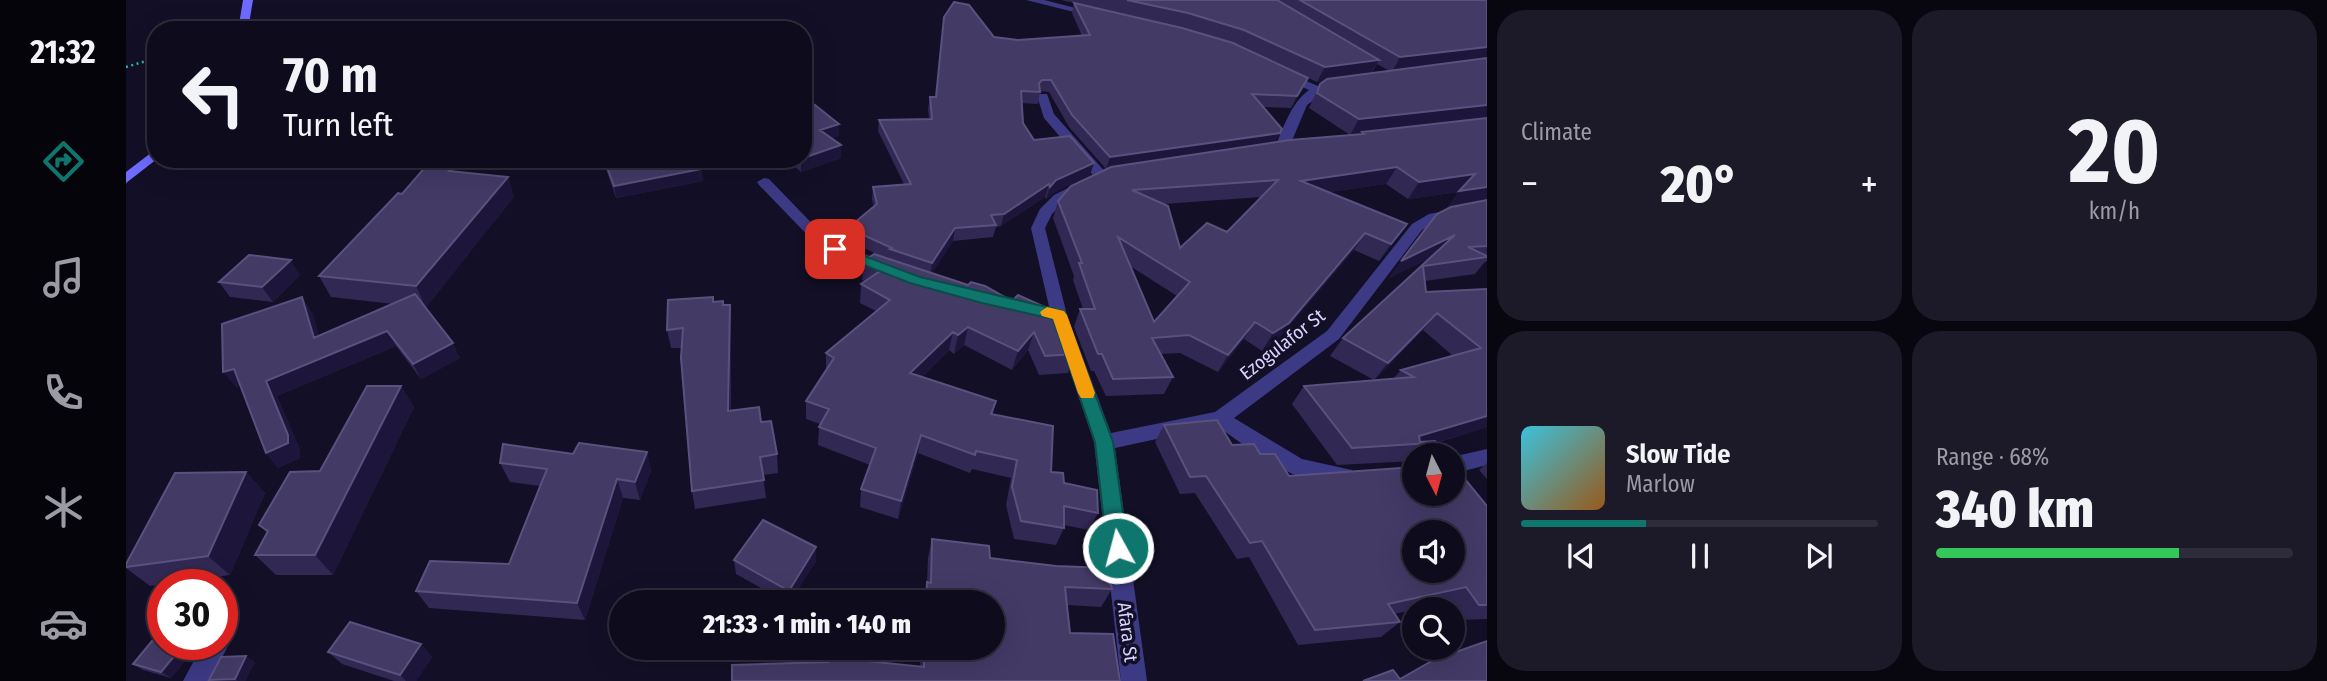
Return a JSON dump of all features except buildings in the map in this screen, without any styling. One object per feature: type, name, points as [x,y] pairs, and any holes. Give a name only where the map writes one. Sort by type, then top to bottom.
[{"type":"street","points":[[244,21],[248,0]]},
{"type":"street","points":[[1031,0],[1106,17]]},
{"type":"street","points":[[1273,69],[1315,89]]},
{"type":"street","points":[[1282,150],[1305,96],[1315,89],[1338,85]]},
{"type":"street","name":"Afara St","points":[[1043,96],[1048,115],[1108,176],[1059,198],[1045,212],[1038,228],[1052,313],[1104,442],[1134,681]]},
{"type":"street","points":[[126,179],[147,161]]},
{"type":"street","points":[[764,183],[821,242],[904,276]]},
{"type":"street","name":"Ezogulafor St","points":[[1104,442],[1220,418],[1334,335],[1417,227],[1434,217],[1487,208]]},
{"type":"street","points":[[1220,418],[1288,463],[1332,477],[1359,475]]},
{"type":"street","points":[[1465,463],[1487,457]]},
{"type":"street","points":[[196,681],[208,660]]},
{"type":"path","points":[[126,67],[147,61]]},
{"type":"slow traffic","points":[[1047,312],[1059,315],[1087,393]]},
{"type":"route","points":[[835,249],[915,280],[1059,315],[1104,442],[1118,548]]}]
